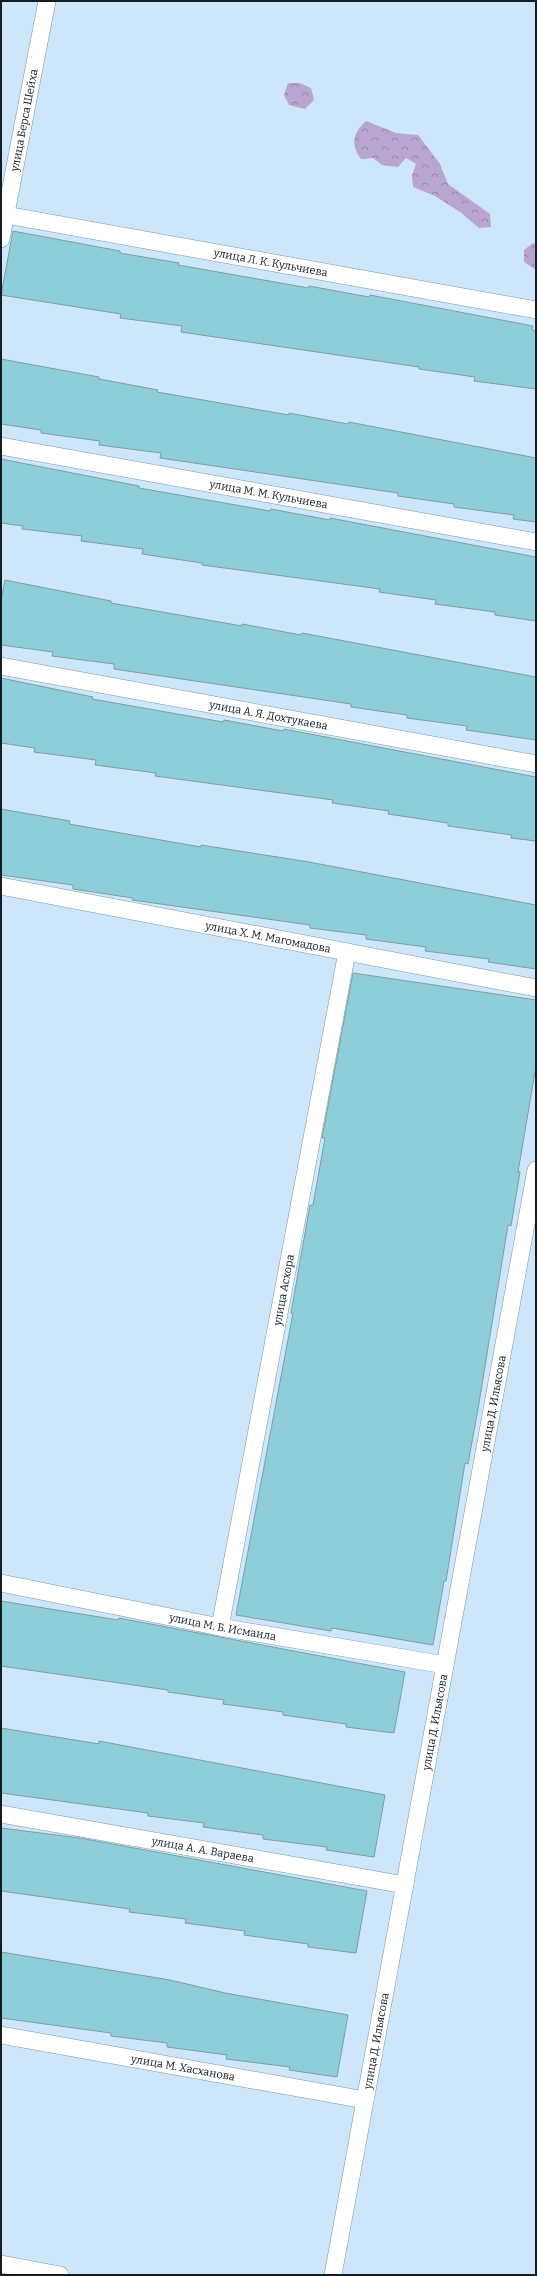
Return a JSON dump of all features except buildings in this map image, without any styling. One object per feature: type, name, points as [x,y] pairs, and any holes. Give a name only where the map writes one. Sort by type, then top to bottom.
[{"type":"street","name":"улица Берса Шейха","points":[[1,239],[46,1]]},
{"type":"street","name":"улица Л. К. Кульчиева","points":[[6,215],[536,310]]},
{"type":"street","name":"улица М. М. Кульчиева","points":[[1,446],[536,542]]},
{"type":"street","name":"улица А. Я. Дохтукаева","points":[[1,666],[536,764]]},
{"type":"street","name":"улица Х. М. Магомадова","points":[[1,886],[536,988]]},
{"type":"street","name":"улица Асхора","points":[[220,1627],[347,952]]},
{"type":"street","name":"улица Д. Ильясова","points":[[333,2275],[536,1170]]},
{"type":"street","name":"улица М. Б. Исмаила","points":[[1,1584],[220,1627],[445,1665]]},
{"type":"street","name":"улица А. А. Вараева","points":[[1,1814],[404,1885]]},
{"type":"street","name":"улица М. Хасханова","points":[[1,2036],[365,2100]]},
{"type":"street","points":[[1,2264],[60,2275]]},
{"type":"green space","points":[[288,83],[300,83],[311,88],[314,100],[305,109],[289,105],[284,95]]},
{"type":"green space","points":[[366,121],[396,133],[418,135],[440,164],[448,184],[490,214],[491,227],[479,228],[460,212],[435,196],[413,187],[412,175],[416,164],[406,158],[398,167],[382,165],[373,158],[361,159],[355,148],[354,139],[358,130]]},
{"type":"green space","points":[[533,243],[536,244],[536,270],[524,262],[524,250]]}]
